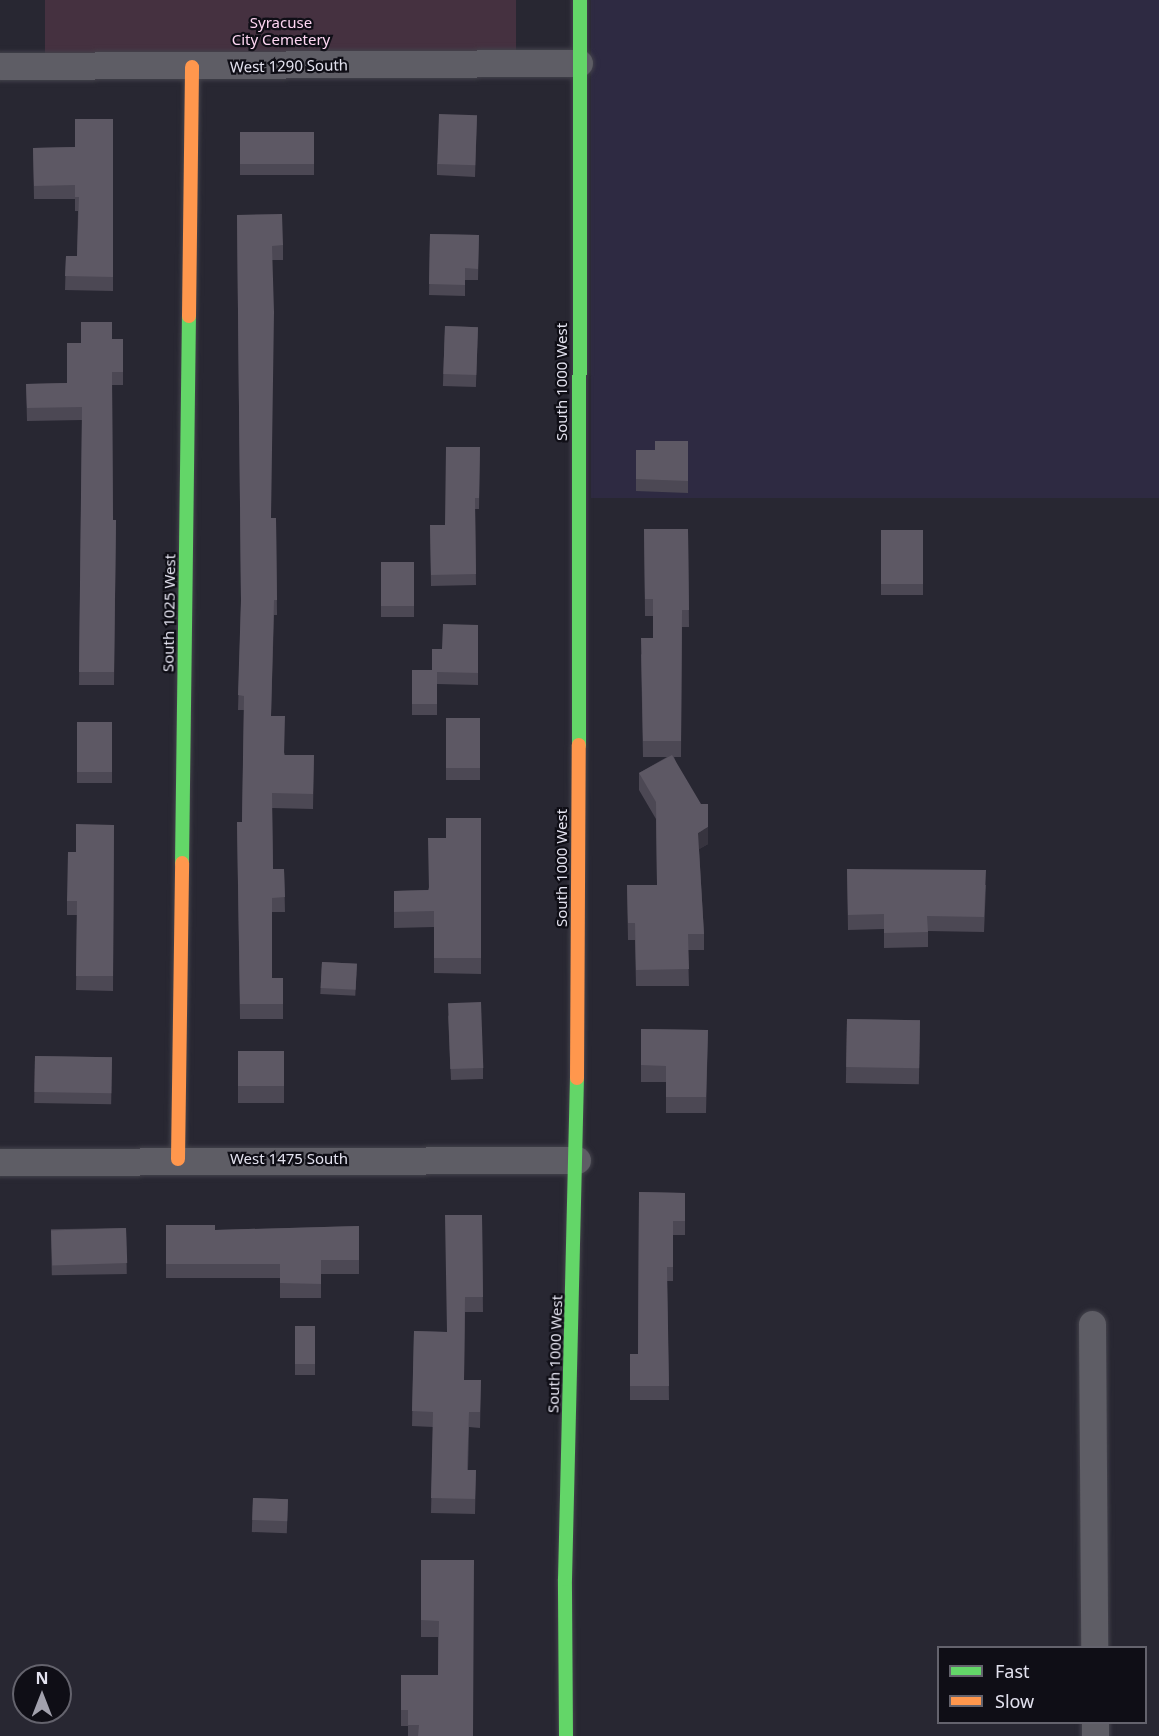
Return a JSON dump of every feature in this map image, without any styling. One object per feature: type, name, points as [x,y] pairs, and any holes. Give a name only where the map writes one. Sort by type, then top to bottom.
[{"type":"main road","name":"South 1000 West","points":[[566,1736],[565,1579],[577,1160],[580,0]]},
{"type":"main road","name":"South 1025 West","points":[[178,1159],[192,67]]},
{"type":"street","name":"West 1290 South","points":[[0,66],[192,67],[579,63]]},
{"type":"street","name":"West 1475 South","points":[[0,1162],[178,1159],[577,1160]]},
{"type":"street","points":[[1092,1324],[1094,1646]]},
{"type":"shaded area","points":[[591,0],[1159,0],[1159,498],[591,498]]},
{"type":"green space","name":"Syracuse City Cemetery","points":[[45,0],[516,0],[516,60],[45,60]]},
{"type":"building","points":[[439,114],[477,115],[475,165],[437,164]]},
{"type":"building","points":[[75,119],[113,119],[113,277],[65,276],[66,256],[77,256],[79,197],[75,197],[75,185],[34,186],[33,148],[75,147]]},
{"type":"building","points":[[240,132],[314,132],[314,164],[240,164]]},
{"type":"building","points":[[282,214],[283,245],[272,246],[274,312],[271,518],[276,518],[277,600],[274,600],[271,716],[285,716],[284,755],[314,755],[313,794],[272,793],[273,869],[284,869],[285,897],[272,898],[272,978],[283,978],[283,1004],[240,1004],[237,822],[242,822],[244,696],[238,695],[241,600],[237,215]]},
{"type":"building","points":[[430,234],[479,235],[478,269],[465,268],[465,285],[429,284]]},
{"type":"building","points":[[81,322],[112,322],[112,339],[123,339],[123,372],[112,372],[113,520],[116,520],[114,672],[79,672],[82,407],[27,408],[26,384],[67,383],[67,343],[81,343]]},
{"type":"building","points":[[445,326],[478,327],[476,375],[443,374]]},
{"type":"building","points":[[655,441],[688,441],[688,481],[636,479],[636,450],[655,450]]},
{"type":"building","points":[[446,447],[480,447],[479,498],[475,498],[476,574],[431,575],[430,525],[445,525]]},
{"type":"building","points":[[644,529],[688,529],[689,610],[682,610],[681,741],[643,741],[641,638],[653,638],[653,599],[645,599]]},
{"type":"building","points":[[881,530],[923,530],[923,584],[881,584]]},
{"type":"building","points":[[381,562],[414,562],[414,606],[381,606]]},
{"type":"building","points":[[443,624],[478,625],[478,673],[437,672],[437,704],[412,704],[412,670],[432,670],[432,649],[442,649]]},
{"type":"building","points":[[446,718],[480,718],[480,768],[446,768]]},
{"type":"building","points":[[77,722],[112,722],[112,772],[77,772]]},
{"type":"building","points":[[672,755],[701,804],[708,804],[708,827],[698,833],[704,934],[688,934],[689,969],[636,970],[635,923],[628,923],[627,885],[657,885],[656,802],[639,773]]},
{"type":"building","points":[[446,818],[481,818],[481,958],[434,958],[434,911],[394,912],[394,891],[429,890],[428,838],[446,838]]},
{"type":"building","points":[[76,824],[114,825],[113,976],[76,976],[77,901],[67,901],[68,852],[76,852]]},
{"type":"building","points":[[847,869],[986,870],[984,917],[927,916],[928,932],[884,933],[884,914],[848,915]]},
{"type":"building","points":[[322,962],[357,964],[356,990],[321,988]]},
{"type":"building","points":[[481,1002],[483,1068],[450,1069],[448,1003]]},
{"type":"building","points":[[847,1019],[920,1020],[919,1068],[846,1067]]},
{"type":"building","points":[[641,1029],[708,1030],[706,1097],[666,1097],[666,1066],[641,1065]]},
{"type":"building","points":[[238,1051],[284,1051],[284,1086],[238,1086]]},
{"type":"building","points":[[35,1056],[112,1057],[111,1093],[34,1092]]},
{"type":"building","points":[[639,1192],[685,1193],[685,1221],[673,1221],[673,1267],[667,1267],[669,1386],[630,1386],[630,1354],[638,1354]]},
{"type":"building","points":[[445,1215],[482,1215],[483,1297],[465,1297],[464,1380],[481,1380],[480,1412],[469,1412],[467,1470],[476,1470],[475,1499],[431,1498],[433,1412],[412,1411],[414,1331],[447,1332]]},
{"type":"building","points":[[166,1225],[215,1225],[215,1230],[359,1226],[359,1260],[321,1260],[321,1284],[280,1283],[280,1264],[166,1264]]},
{"type":"building","points":[[126,1228],[127,1263],[52,1266],[51,1231]]},
{"type":"building","points":[[295,1326],[315,1326],[315,1364],[295,1364]]},
{"type":"building","points":[[253,1498],[288,1499],[287,1521],[252,1520]]},
{"type":"building","points":[[421,1560],[474,1560],[473,1736],[418,1736],[419,1725],[408,1725],[408,1710],[401,1710],[401,1675],[438,1675],[439,1621],[421,1620]]},
{"type":"traffic: fast","points":[[579,745],[580,0]]},
{"type":"traffic: fast","points":[[182,863],[189,316]]},
{"type":"traffic: fast","points":[[566,1736],[565,1579],[577,1078]]},
{"type":"traffic: slow","points":[[189,316],[192,67]]},
{"type":"traffic: slow","points":[[577,1078],[579,745]]},
{"type":"traffic: slow","points":[[178,1159],[182,863]]}]
